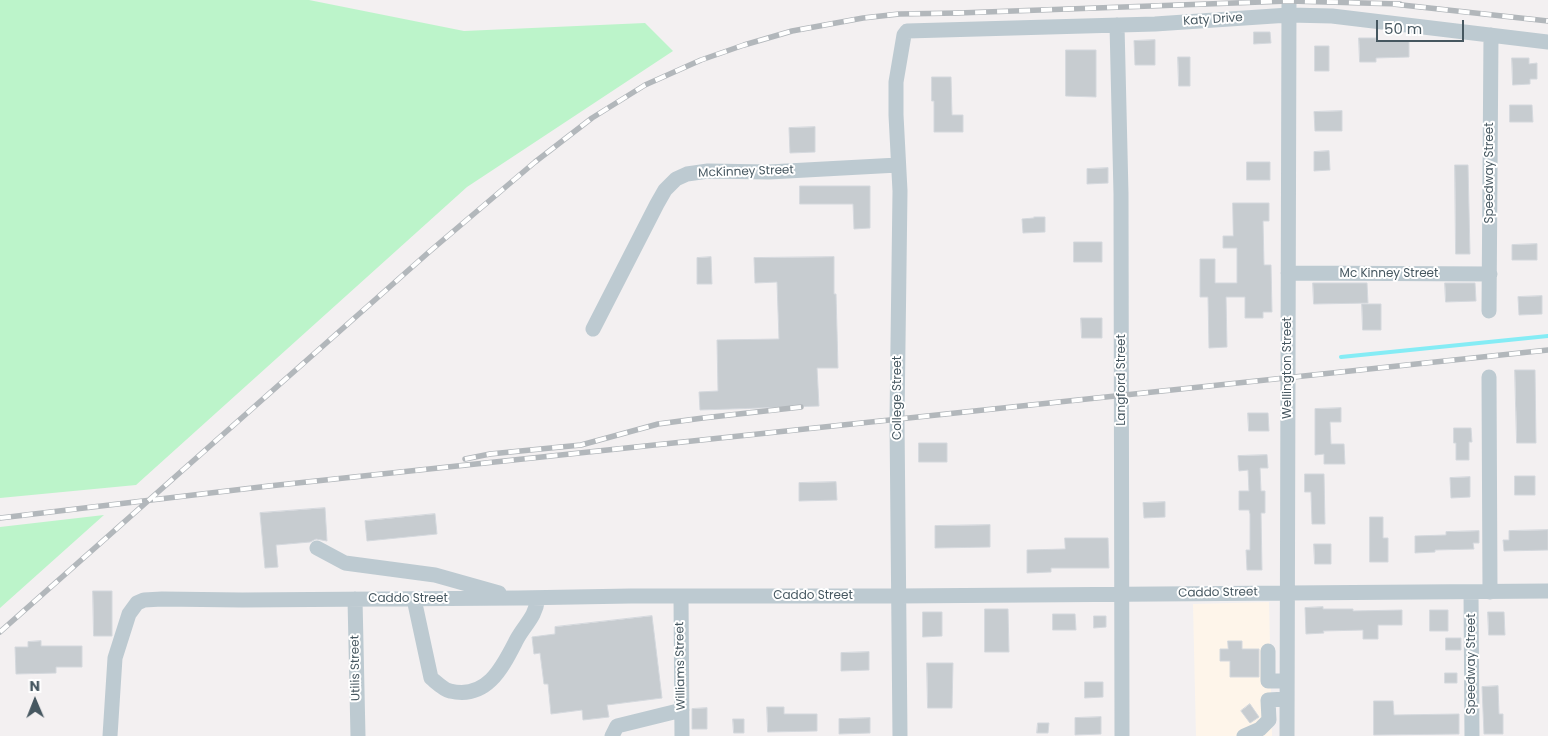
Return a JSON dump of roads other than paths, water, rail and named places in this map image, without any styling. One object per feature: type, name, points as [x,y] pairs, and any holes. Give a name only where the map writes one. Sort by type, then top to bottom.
[{"type":"street","name":"Katy Drive","points":[[899,61],[904,34],[907,31],[1155,24],[1289,8],[1332,16],[1548,42]]},
{"type":"street","name":"Wellington Street","points":[[1287,736],[1286,592],[1290,195],[1289,8]]},
{"type":"street","name":"Langford Street","points":[[1117,25],[1121,194],[1122,736]]},
{"type":"street","name":"Speedway Street","points":[[1489,311],[1491,35]]},
{"type":"street","name":"College Street","points":[[899,61],[896,82],[900,191],[897,420],[900,736]]},
{"type":"street","name":"McKinney Street","points":[[594,329],[657,204],[665,190],[676,179],[686,174],[708,171],[769,172],[898,165]]},
{"type":"street","name":"Mc Kinney Street","points":[[1288,273],[1490,274]]},
{"type":"street","points":[[1489,377],[1490,592]]},
{"type":"street","points":[[317,548],[344,563],[435,575],[518,598]]},
{"type":"street","name":"Caddo Street","points":[[110,736],[115,658],[129,614],[137,603],[144,600],[1548,591]]},
{"type":"street","name":"Speedway Street","points":[[1471,592],[1472,736]]},
{"type":"street","name":"Williams Street","points":[[680,597],[682,736]]},
{"type":"street","points":[[414,599],[431,678],[449,691],[470,692],[488,684],[506,662],[518,637],[536,611],[538,598]]},
{"type":"street","name":"Utilis Street","points":[[355,599],[358,736]]},
{"type":"street","points":[[1268,651],[1268,681],[1287,681]]},
{"type":"street","points":[[1244,736],[1260,729],[1269,720],[1268,700],[1287,700]]},
{"type":"street","points":[[612,736],[617,726],[682,710]]},
{"type":"waterway","points":[[1341,357],[1548,336]]},
{"type":"railway","points":[[0,632],[429,252],[535,162],[592,118],[645,85],[701,60],[792,31],[863,18],[899,14],[1289,1],[1400,4]]},
{"type":"railway","points":[[1393,4],[1548,21]]},
{"type":"railway","points":[[0,518],[269,486],[1548,350]]},
{"type":"railway","points":[[465,459],[490,454],[581,445],[658,424],[801,407]]}]
